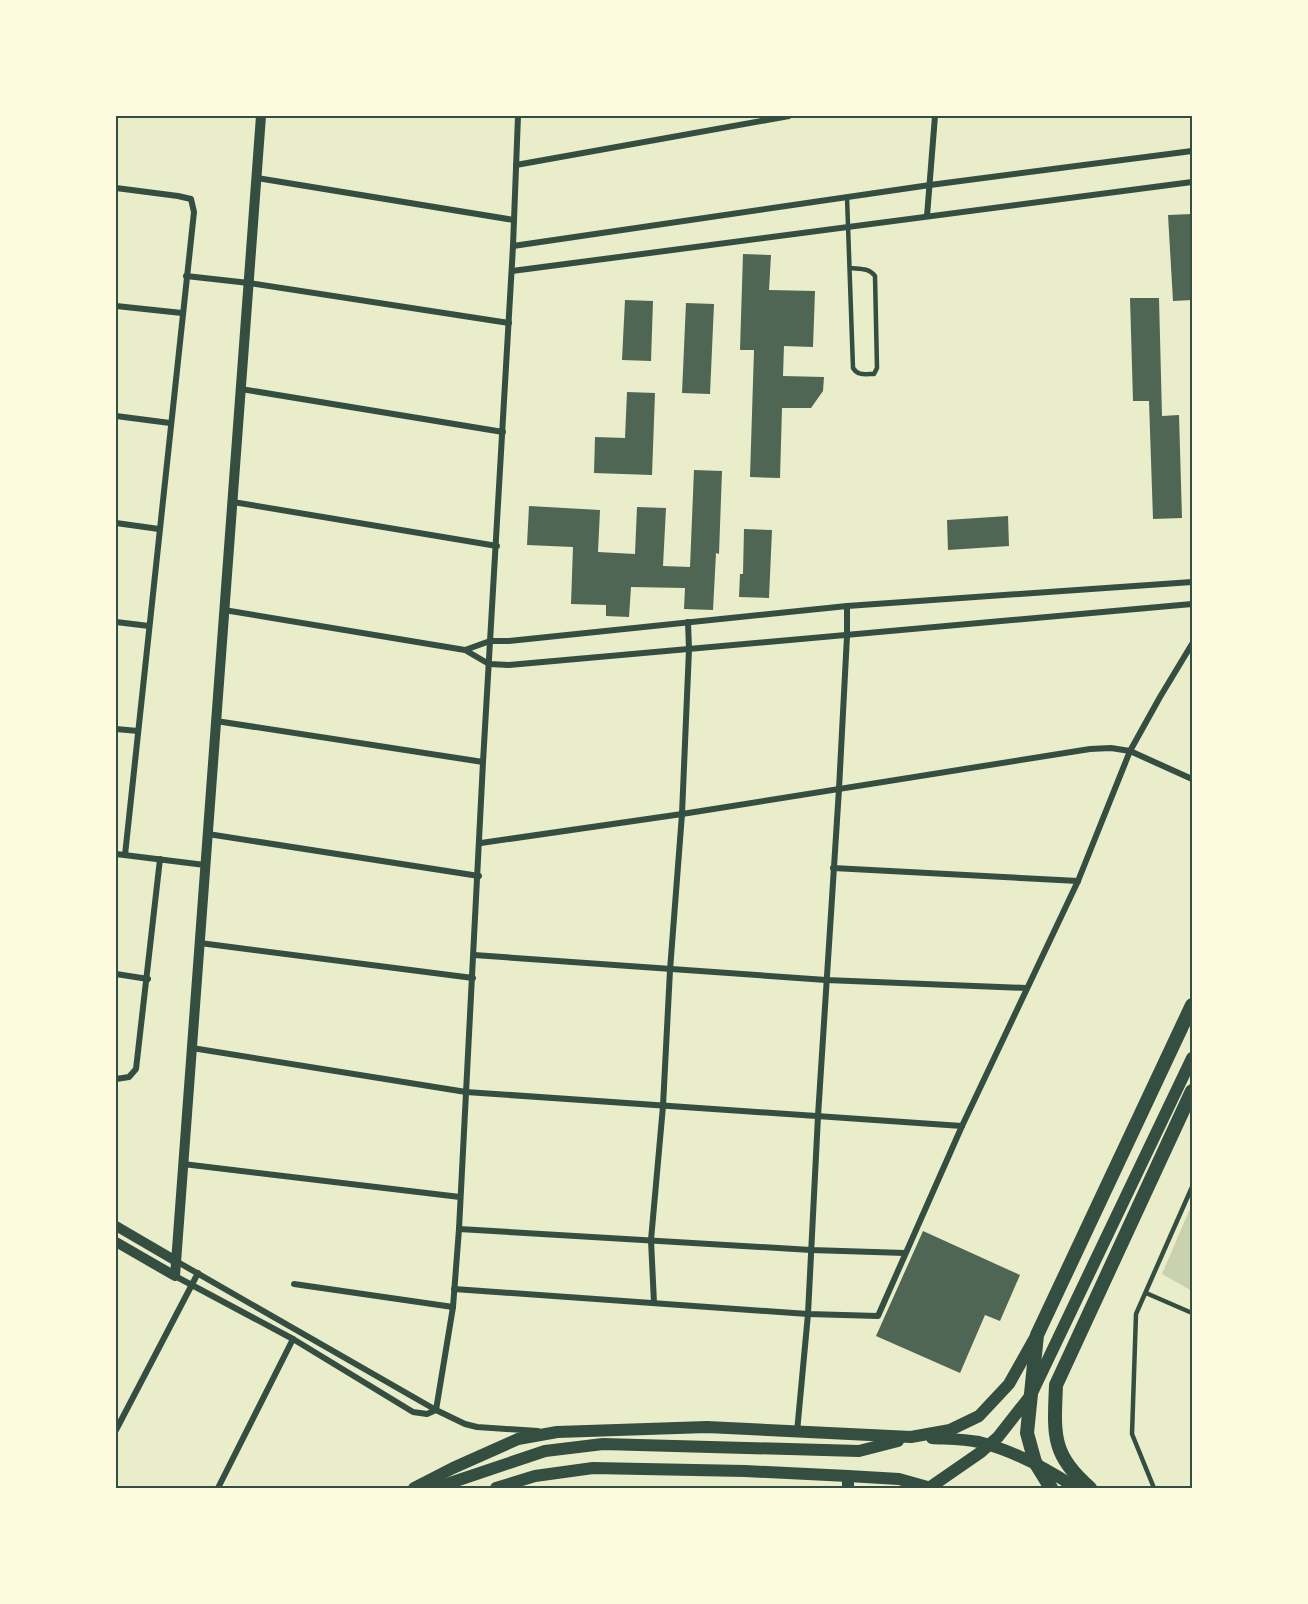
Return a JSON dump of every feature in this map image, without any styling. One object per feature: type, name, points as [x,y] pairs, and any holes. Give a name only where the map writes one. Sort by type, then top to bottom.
[{"type":"main road","points":[[435,1488],[545,1451],[603,1444],[859,1451],[950,1431],[979,1416],[1009,1384],[1037,1335],[1192,1005]]},
{"type":"main road","points":[[496,1488],[535,1476],[593,1468],[745,1471],[848,1482],[899,1479],[930,1488],[998,1437],[1031,1395],[1192,1058]]},
{"type":"main road","points":[[1090,1488],[1074,1474],[1059,1450],[1054,1427],[1056,1385],[1192,1091]]},
{"type":"main road","points":[[1037,1335],[1027,1433],[1035,1462],[1051,1488]]},
{"type":"main road","points":[[414,1488],[518,1439],[556,1432],[707,1427],[977,1442],[1007,1450],[1051,1472],[1076,1488]]},
{"type":"street","points":[[174,1276],[261,116]]},
{"type":"street","points":[[436,1410],[453,1307],[459,1228],[481,843],[483,762],[512,271],[518,116]]},
{"type":"street","points":[[516,165],[789,116]]},
{"type":"street","points":[[927,216],[935,116]]},
{"type":"street","points":[[513,246],[930,185],[1192,151]]},
{"type":"street","points":[[257,178],[514,220]]},
{"type":"street","points":[[512,271],[1192,182]]},
{"type":"street","points":[[116,188],[191,199],[194,212],[125,855]]},
{"type":"street","points":[[186,276],[249,283],[509,323]]},
{"type":"street","points":[[116,306],[182,312]]},
{"type":"street","points":[[241,389],[503,432]]},
{"type":"street","points":[[116,416],[170,423]]},
{"type":"street","points":[[232,502],[497,546]]},
{"type":"street","points":[[116,524],[159,529]]},
{"type":"street","points":[[465,650],[490,641],[509,641],[847,606],[1192,582]]},
{"type":"street","points":[[224,610],[465,650],[489,664],[508,665],[1192,604]]},
{"type":"street","points":[[797,1432],[808,1314],[839,789],[847,606]]},
{"type":"street","points":[[116,622],[149,626]]},
{"type":"street","points":[[654,1303],[651,1240],[663,1106],[670,970],[682,814],[689,649],[688,622]]},
{"type":"street","points":[[454,1289],[808,1314],[878,1316],[962,1126],[1078,880],[1130,751],[1192,644]]},
{"type":"street","points":[[216,721],[483,762]]},
{"type":"street","points":[[116,729],[138,731]]},
{"type":"street","points":[[481,843],[682,814],[1090,749],[1111,748],[1130,751],[1192,779]]},
{"type":"street","points":[[208,834],[479,876]]},
{"type":"street","points":[[116,854],[206,865]]},
{"type":"street","points":[[118,1080],[129,1077],[136,1069],[160,859]]},
{"type":"street","points":[[833,868],[1078,880]]},
{"type":"street","points":[[200,943],[473,978]]},
{"type":"street","points":[[474,955],[826,980],[1026,988]]},
{"type":"street","points":[[116,974],[148,979]]},
{"type":"street","points":[[192,1048],[466,1092],[962,1126]]},
{"type":"street","points":[[183,1164],[460,1197]]},
{"type":"street","points":[[116,1226],[436,1410],[465,1424],[477,1427],[556,1432]]},
{"type":"street","points":[[459,1228],[811,1250],[905,1253]]},
{"type":"street","points":[[116,1242],[174,1276],[293,1339],[413,1412],[427,1414],[436,1410]]},
{"type":"street","points":[[116,1430],[198,1274]]},
{"type":"street","points":[[294,1284],[453,1307]]},
{"type":"street","points":[[218,1488],[293,1339]]},
{"type":"lane","points":[[848,197],[853,368],[860,374],[874,374],[877,368],[875,276],[866,269],[851,268]]},
{"type":"lane","points":[[1154,1488],[1132,1434],[1136,1314],[1192,1186]]},
{"type":"lane","points":[[1146,1293],[1192,1313]]},
{"type":"green space","points":[[1192,1204],[1192,1291],[1162,1274]]},
{"type":"building","points":[[1192,214],[1192,300],[1173,301],[1168,215]]},
{"type":"building","points":[[743,254],[771,255],[769,290],[815,291],[813,347],[784,346],[783,376],[824,377],[823,391],[811,408],[782,408],[780,478],[750,477],[754,350],[740,350]]},
{"type":"building","points":[[1130,298],[1159,298],[1162,416],[1179,415],[1182,518],[1153,519],[1149,401],[1133,401]]},
{"type":"building","points":[[625,300],[653,301],[651,361],[622,360]]},
{"type":"building","points":[[686,303],[714,304],[710,394],[682,393]]},
{"type":"building","points":[[627,392],[655,393],[652,475],[594,473],[595,437],[625,438]]},
{"type":"building","points":[[694,470],[722,471],[719,554],[716,553],[713,610],[684,609],[685,588],[631,587],[629,617],[606,616],[606,605],[571,604],[573,547],[527,545],[529,506],[600,510],[598,552],[635,554],[637,507],[666,508],[663,566],[690,567]]},
{"type":"building","points":[[1008,516],[1009,546],[948,550],[947,520]]},
{"type":"building","points":[[744,529],[772,530],[769,598],[739,597],[740,574],[743,574]]},
{"type":"building","points":[[923,1231],[1020,1275],[1000,1321],[985,1315],[960,1373],[876,1336]]}]
